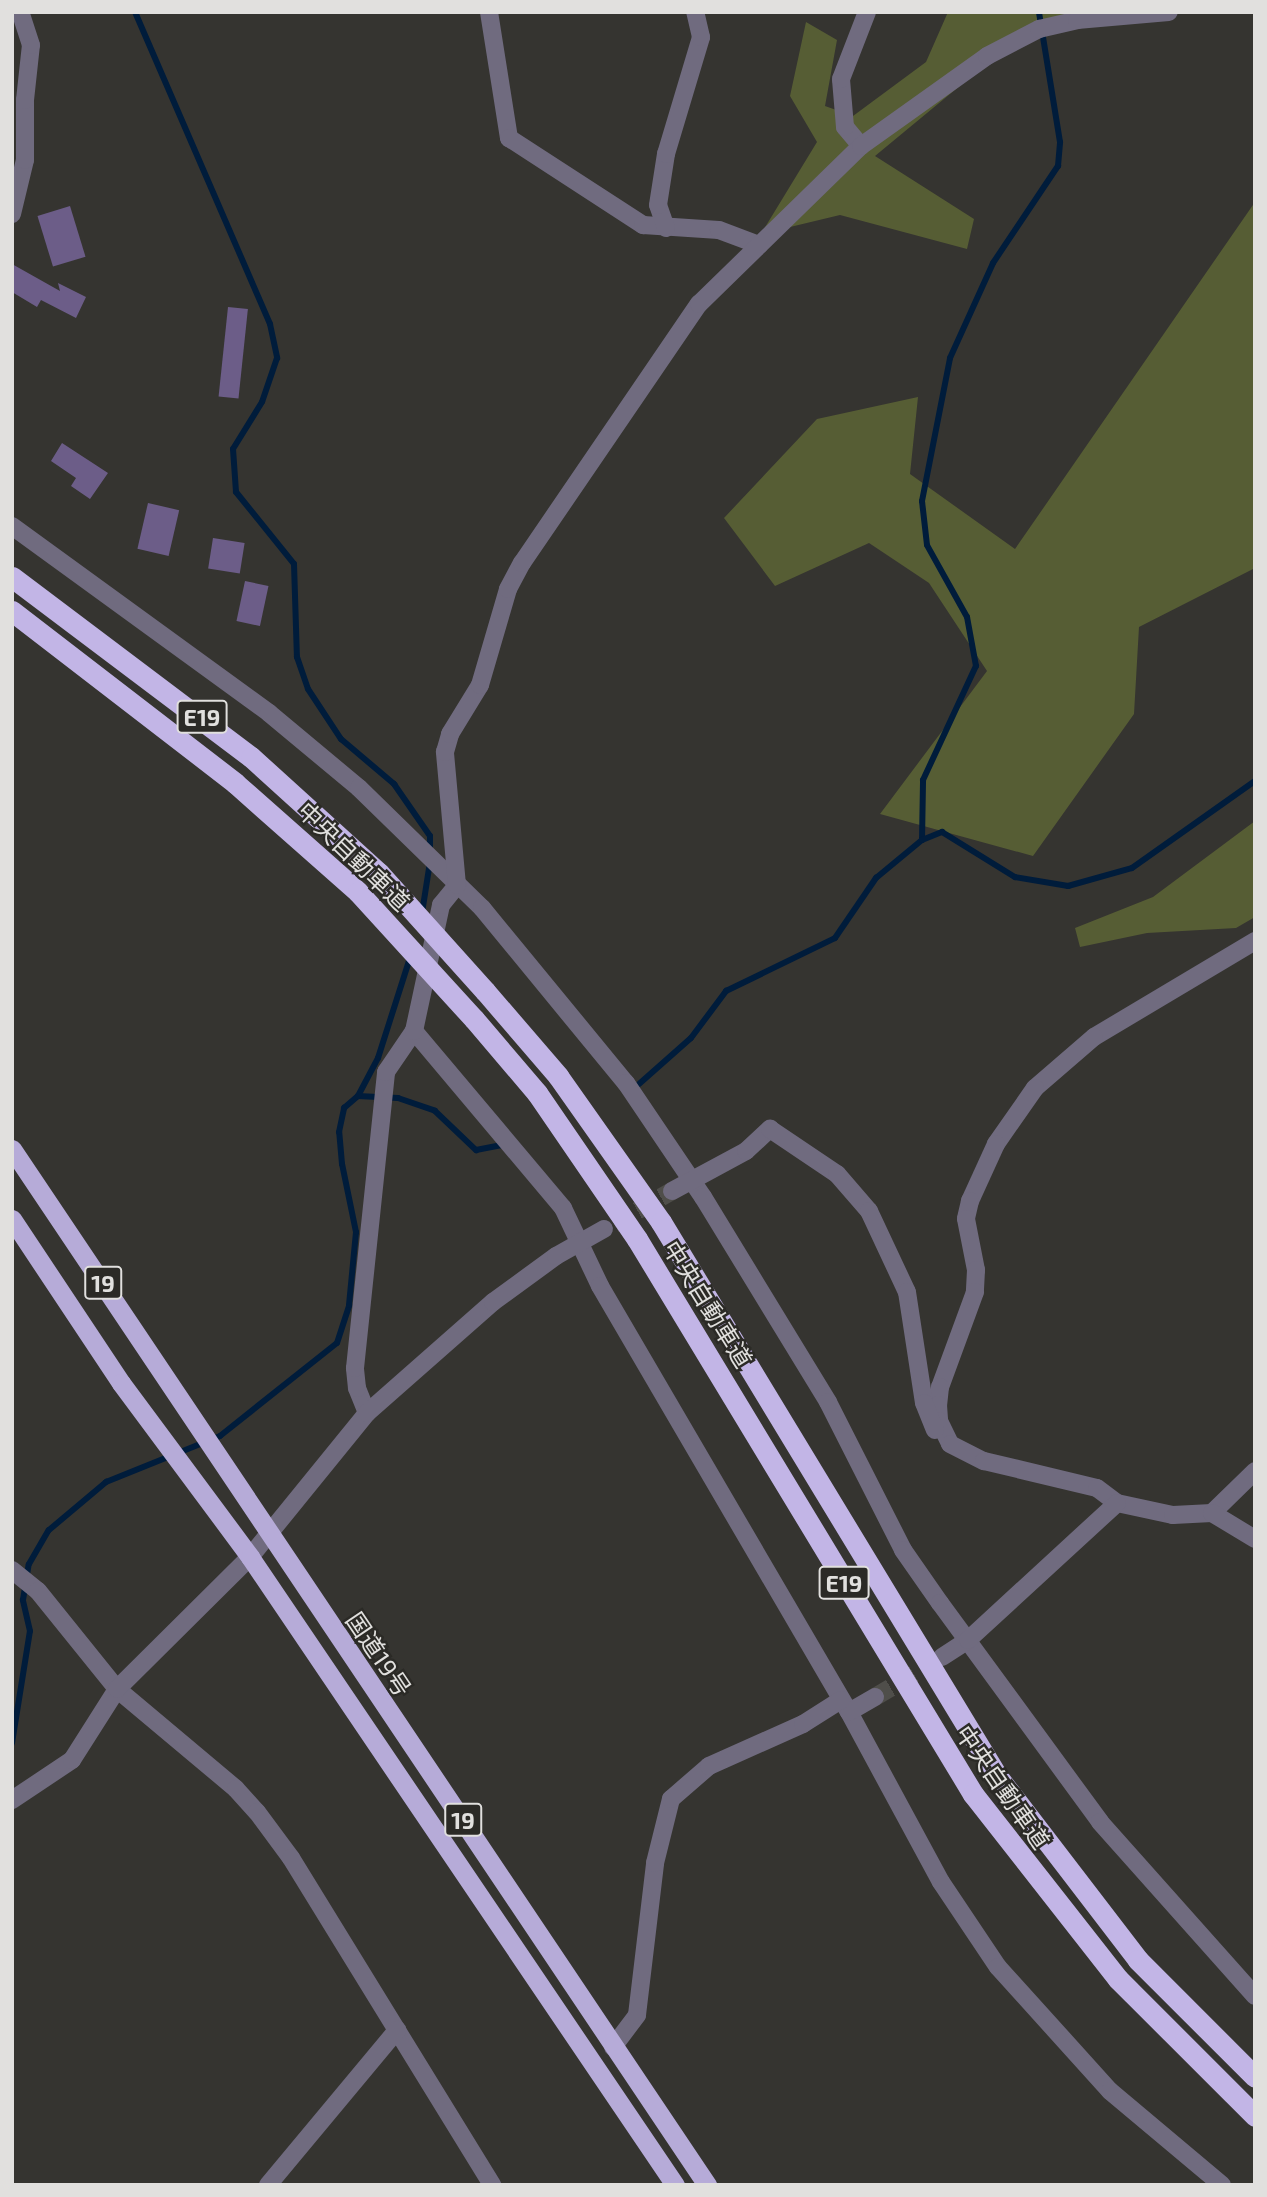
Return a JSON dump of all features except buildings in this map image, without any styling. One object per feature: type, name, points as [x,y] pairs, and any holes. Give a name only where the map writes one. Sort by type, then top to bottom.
[{"type":"highway","name":"中央自動車道","points":[[12,577],[251,757],[379,873],[558,1076],[661,1222],[997,1776],[1138,1960],[1255,2077]]},
{"type":"highway","name":"中央自動車道","points":[[12,611],[235,783],[358,892],[474,1018],[537,1093],[637,1239],[973,1794],[1118,1979],[1255,2116]]},
{"type":"highway","name":"国道19号","points":[[12,1149],[193,1417],[269,1536],[707,2185]]},
{"type":"highway","name":"19","points":[[12,1219],[161,1438],[250,1557],[675,2185]]},
{"type":"street","points":[[12,214],[25,160],[31,45],[20,12]]},
{"type":"street","points":[[489,12],[509,138],[643,225],[719,230],[759,245]]},
{"type":"street","points":[[666,228],[659,205],[666,154],[701,37],[695,12]]},
{"type":"street","points":[[861,146],[845,127],[841,79],[867,12]]},
{"type":"street","points":[[367,1413],[357,1388],[355,1368],[386,1072],[414,1031],[441,905],[452,880],[445,752],[450,734],[480,685],[508,589],[682,327],[759,245],[861,146],[986,55],[1039,29],[1169,12]]},
{"type":"street","points":[[12,526],[269,713],[411,838],[482,908],[617,1073],[692,1182],[828,1402],[903,1550],[1100,1822],[1255,1996]]},
{"type":"street","points":[[1255,941],[1094,1037],[1035,1088],[996,1144],[966,1220],[976,1270],[975,1292],[940,1387],[939,1421],[943,1435],[950,1444],[984,1461],[1097,1488],[1117,1503],[1173,1515],[1212,1513],[1255,1539]]},
{"type":"street","points":[[414,1031],[562,1208],[600,1286],[845,1706],[941,1882],[998,1967],[1110,2091],[1222,2185]]},
{"type":"street","points":[[672,1191],[746,1151],[770,1129],[837,1174],[869,1211],[908,1292],[924,1404],[935,1431],[943,1435]]},
{"type":"street","points":[[12,1800],[72,1760],[117,1689],[250,1557],[367,1413],[493,1302],[580,1242],[604,1230]]},
{"type":"street","points":[[1212,1513],[1255,1471]]},
{"type":"street","points":[[942,1657],[968,1640],[1117,1503]]},
{"type":"street","points":[[12,1570],[38,1591],[117,1689],[236,1789],[257,1812],[397,2030],[492,2185]]},
{"type":"street","points":[[612,2047],[637,2015],[655,1863],[671,1800],[709,1766],[845,1706],[875,1697]]},
{"type":"street","points":[[268,2185],[397,2030]]},
{"type":"green space","points":[[948,12],[1113,12],[1031,27],[875,156],[974,219],[967,249],[840,215],[761,234],[817,142],[790,96],[806,22],[837,40],[825,106],[853,116],[926,62]]},
{"type":"green space","points":[[1255,202],[1255,568],[1139,627],[1134,714],[1033,856],[880,814],[987,671],[929,583],[869,543],[775,586],[724,518],[817,419],[918,397],[910,474],[1015,549]]},
{"type":"green space","points":[[1255,821],[1255,917],[1236,928],[1147,933],[1080,947],[1075,928],[1153,897]]},
{"type":"waterway","points":[[135,12],[270,324],[277,358],[262,402],[233,449],[236,492],[294,564],[297,657],[308,689],[341,739],[394,784],[430,836],[430,852]]},
{"type":"waterway","points":[[922,840],[923,780],[976,666],[967,617],[927,545],[922,501],[950,358],[993,263],[1058,166],[1060,142],[1039,12]]},
{"type":"waterway","points":[[639,1084],[691,1038],[726,991],[835,938],[876,878],[922,840],[942,832],[1015,877],[1068,886],[1132,868],[1255,781]]},
{"type":"waterway","points":[[422,913],[430,862]]},
{"type":"waterway","points":[[12,1743],[30,1631],[23,1600],[29,1564],[49,1530],[106,1482],[220,1436],[337,1343],[349,1305],[356,1232],[342,1164],[339,1132],[344,1108],[358,1096],[378,1058],[410,958]]},
{"type":"waterway","points":[[358,1096],[398,1098],[435,1111],[476,1150],[501,1145]]},
{"type":"tunnel","points":[[614,1224],[672,1191]]},
{"type":"tunnel","points":[[875,1697],[939,1659]]}]
